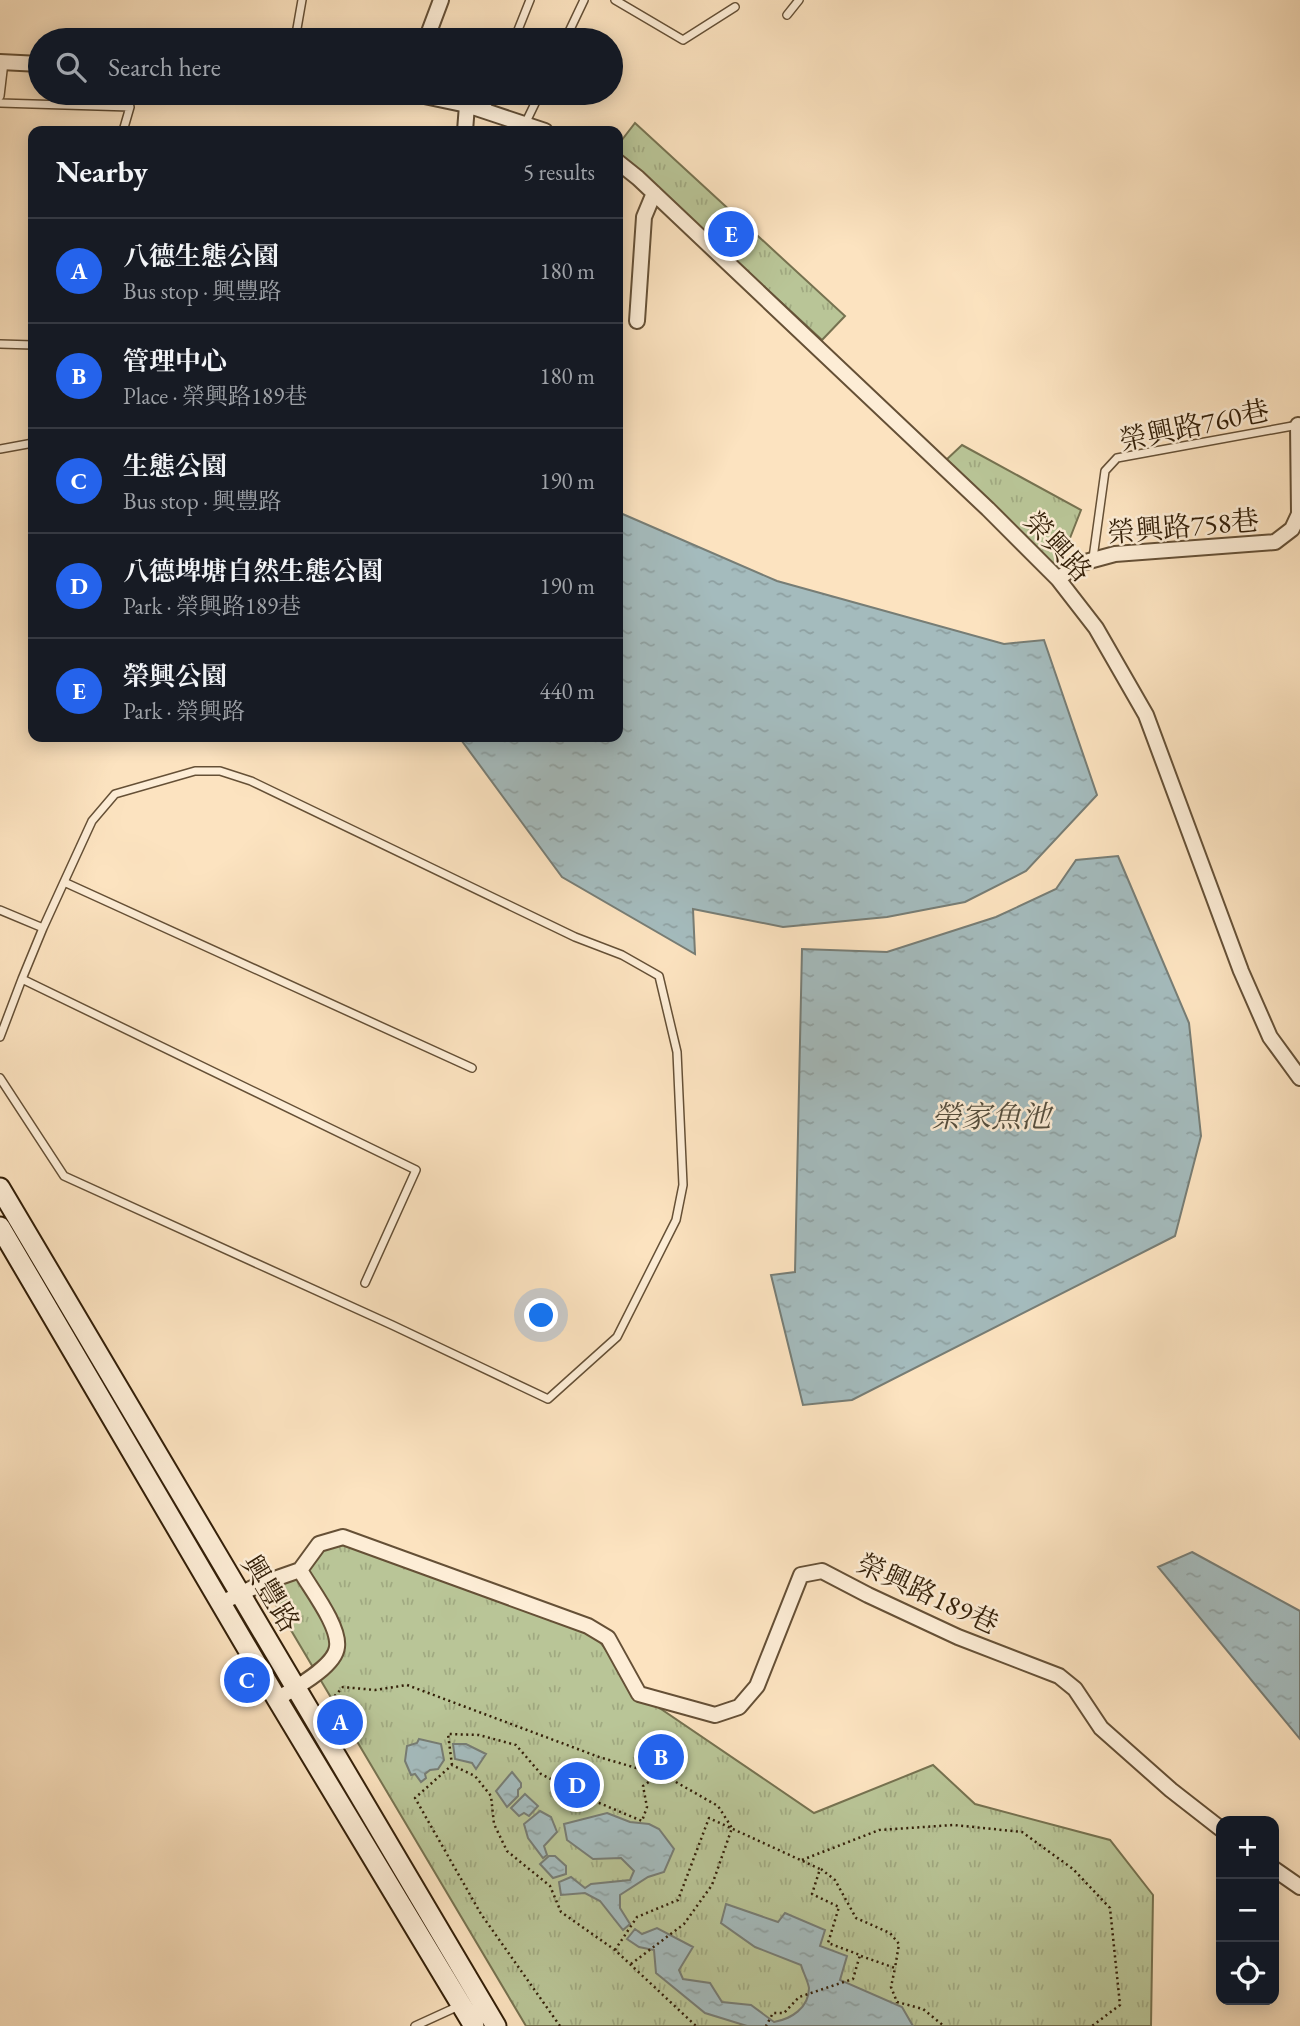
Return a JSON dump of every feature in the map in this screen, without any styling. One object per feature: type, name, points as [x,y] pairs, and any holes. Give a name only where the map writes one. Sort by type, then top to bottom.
[{"type":"main road","name":"興豐路","points":[[0,1188],[496,2026]]},
{"type":"main road","name":"興豐路","points":[[0,1227],[277,1699],[474,2026]]},
{"type":"street","points":[[430,28],[441,0]]},
{"type":"street","points":[[2,62],[28,63]]},
{"type":"street","points":[[465,126],[467,105],[528,126]]},
{"type":"street","name":"榮興路","points":[[623,166],[988,509],[1058,579],[1096,628],[1146,715],[1241,971],[1270,1037],[1300,1078]]},
{"type":"street","points":[[637,321],[644,217],[654,193]]},
{"type":"street","name":"榮興路758巷","points":[[1058,579],[1078,564],[1115,554],[1275,542],[1292,529],[1299,514],[1298,425]]},
{"type":"street","name":"榮興路189巷","points":[[300,1570],[319,1544],[343,1537],[588,1626],[608,1638],[639,1694],[715,1716],[738,1707],[757,1686],[801,1575],[822,1571],[958,1637],[1059,1676],[1075,1689],[1101,1728],[1171,1790],[1216,1825]]},
{"type":"street","points":[[221,1603],[300,1570],[334,1628],[337,1648],[328,1664],[277,1699]]},
{"type":"street","points":[[1279,1872],[1300,1887]]},
{"type":"lane","points":[[297,28],[302,0]]},
{"type":"lane","points":[[519,28],[530,0]]},
{"type":"lane","points":[[571,28],[584,0]]},
{"type":"lane","points":[[615,0],[683,40],[734,7]]},
{"type":"lane","points":[[787,15],[799,0]]},
{"type":"lane","points":[[0,96],[2,62]]},
{"type":"lane","points":[[0,103],[28,104]]},
{"type":"lane","points":[[65,105],[130,107],[124,126]]},
{"type":"lane","points":[[485,111],[487,105]]},
{"type":"lane","points":[[524,125],[534,105]]},
{"type":"lane","points":[[0,344],[28,345]]},
{"type":"lane","name":"榮興路760巷","points":[[1093,558],[1105,471],[1117,457],[1298,425]]},
{"type":"lane","points":[[0,449],[28,444]]},
{"type":"lane","points":[[0,1037],[43,928],[92,821],[115,794],[195,771],[220,771],[251,781],[575,937],[622,955],[659,976],[677,1052],[683,1185],[676,1220],[617,1337],[548,1399],[64,1176],[0,1078]]},
{"type":"lane","points":[[64,882],[472,1068]]},
{"type":"lane","points":[[0,910],[43,928]]},
{"type":"lane","points":[[22,979],[416,1170],[365,1283]]},
{"type":"lane","points":[[415,2026],[461,2005]]},
{"type":"path","points":[[322,1709],[343,1687],[375,1690],[407,1685],[599,1757],[660,1774],[718,1806],[732,1828]]},
{"type":"path","points":[[452,1765],[448,1734],[479,1735],[516,1745],[541,1774],[585,1797],[642,1821],[647,1807],[643,1786],[660,1774]]},
{"type":"path","points":[[452,1765],[475,1776],[491,1796],[494,1825],[507,1851],[550,1886],[561,1912],[615,1950],[696,2026]]},
{"type":"path","points":[[452,1765],[415,1798],[481,1914],[560,2026]]},
{"type":"path","points":[[615,1950],[637,1917],[678,1900],[709,1818],[802,1860],[835,1880],[856,1918],[890,1933],[899,1944],[891,1987],[897,2002],[923,2008],[944,2026]]},
{"type":"path","points":[[802,1860],[879,1830],[954,1825],[1022,1832],[1073,1869],[1110,1908],[1120,2005],[1092,2026]]},
{"type":"path","points":[[631,1964],[684,1924],[712,1885],[732,1828]]},
{"type":"path","points":[[820,1869],[812,1894],[839,1907],[828,1942],[895,1968]]},
{"type":"path","points":[[766,2026],[773,2013],[784,2013],[799,1997],[853,1979],[860,1955]]},
{"type":"green space","points":[[635,123],[845,316],[822,340],[623,157],[623,139]]},
{"type":"green space","points":[[962,445],[1081,510],[1057,571],[946,460]]},
{"type":"green space","points":[[343,1537],[588,1626],[639,1694],[814,1813],[933,1765],[975,1804],[1110,1840],[1153,1895],[1151,2026],[526,2026],[263,1583]]},
{"type":"water","points":[[623,514],[777,581],[1004,644],[1044,640],[1097,795],[1026,871],[965,902],[887,917],[783,927],[693,909],[695,954],[562,877],[463,742],[623,742]]},
{"type":"water","name":"榮家魚池","points":[[1118,856],[1189,1023],[1201,1136],[1175,1236],[852,1400],[803,1405],[771,1275],[795,1272],[802,949],[887,952],[996,917],[1056,889],[1076,860]]},
{"type":"water","points":[[1192,1552],[1300,1611],[1300,1739],[1158,1567]]},
{"type":"water","points":[[419,1739],[441,1744],[444,1760],[438,1769],[425,1774],[426,1778],[421,1782],[415,1774],[411,1775],[405,1761],[407,1746],[417,1743]]},
{"type":"water","points":[[453,1744],[466,1744],[486,1754],[476,1769],[472,1763],[455,1759]]},
{"type":"water","points":[[512,1772],[521,1787],[518,1796],[507,1807],[496,1791]]},
{"type":"water","points":[[525,1794],[538,1806],[529,1816],[524,1813],[519,1816],[511,1808]]},
{"type":"water","points":[[540,1811],[551,1817],[557,1832],[544,1846],[547,1855],[543,1858],[528,1838],[524,1824]]},
{"type":"water","points":[[607,1813],[659,1829],[674,1849],[664,1872],[648,1877],[620,1895],[620,1908],[630,1924],[623,1930],[600,1901],[585,1893],[561,1895],[559,1882],[571,1877],[585,1888],[591,1884],[630,1880],[634,1871],[621,1858],[593,1859],[567,1840],[564,1824]]},
{"type":"water","points":[[549,1856],[555,1856],[566,1866],[566,1874],[553,1878],[540,1864]]},
{"type":"water","points":[[726,1904],[778,1922],[785,1913],[825,1930],[820,1946],[847,1956],[840,1980],[902,2007],[913,2026],[747,2026],[705,2013],[656,1973],[654,1950],[639,1947],[627,1939],[635,1929],[642,1934],[657,1928],[693,1947],[679,1970],[683,1979],[710,1983],[722,2002],[751,2005],[774,2022],[793,2015],[802,2007],[808,1995],[809,1988],[801,1965],[755,1947],[721,1923]]},
{"type":"place","name":"榮興公園","points":[[731,234]]},
{"type":"place","name":"生態公園","points":[[247,1680]]},
{"type":"place","name":"八德生態公園","points":[[340,1722]]},
{"type":"place","name":"管理中心","points":[[661,1757]]},
{"type":"place","name":"八德埤塘自然生態公園","points":[[577,1785]]}]
